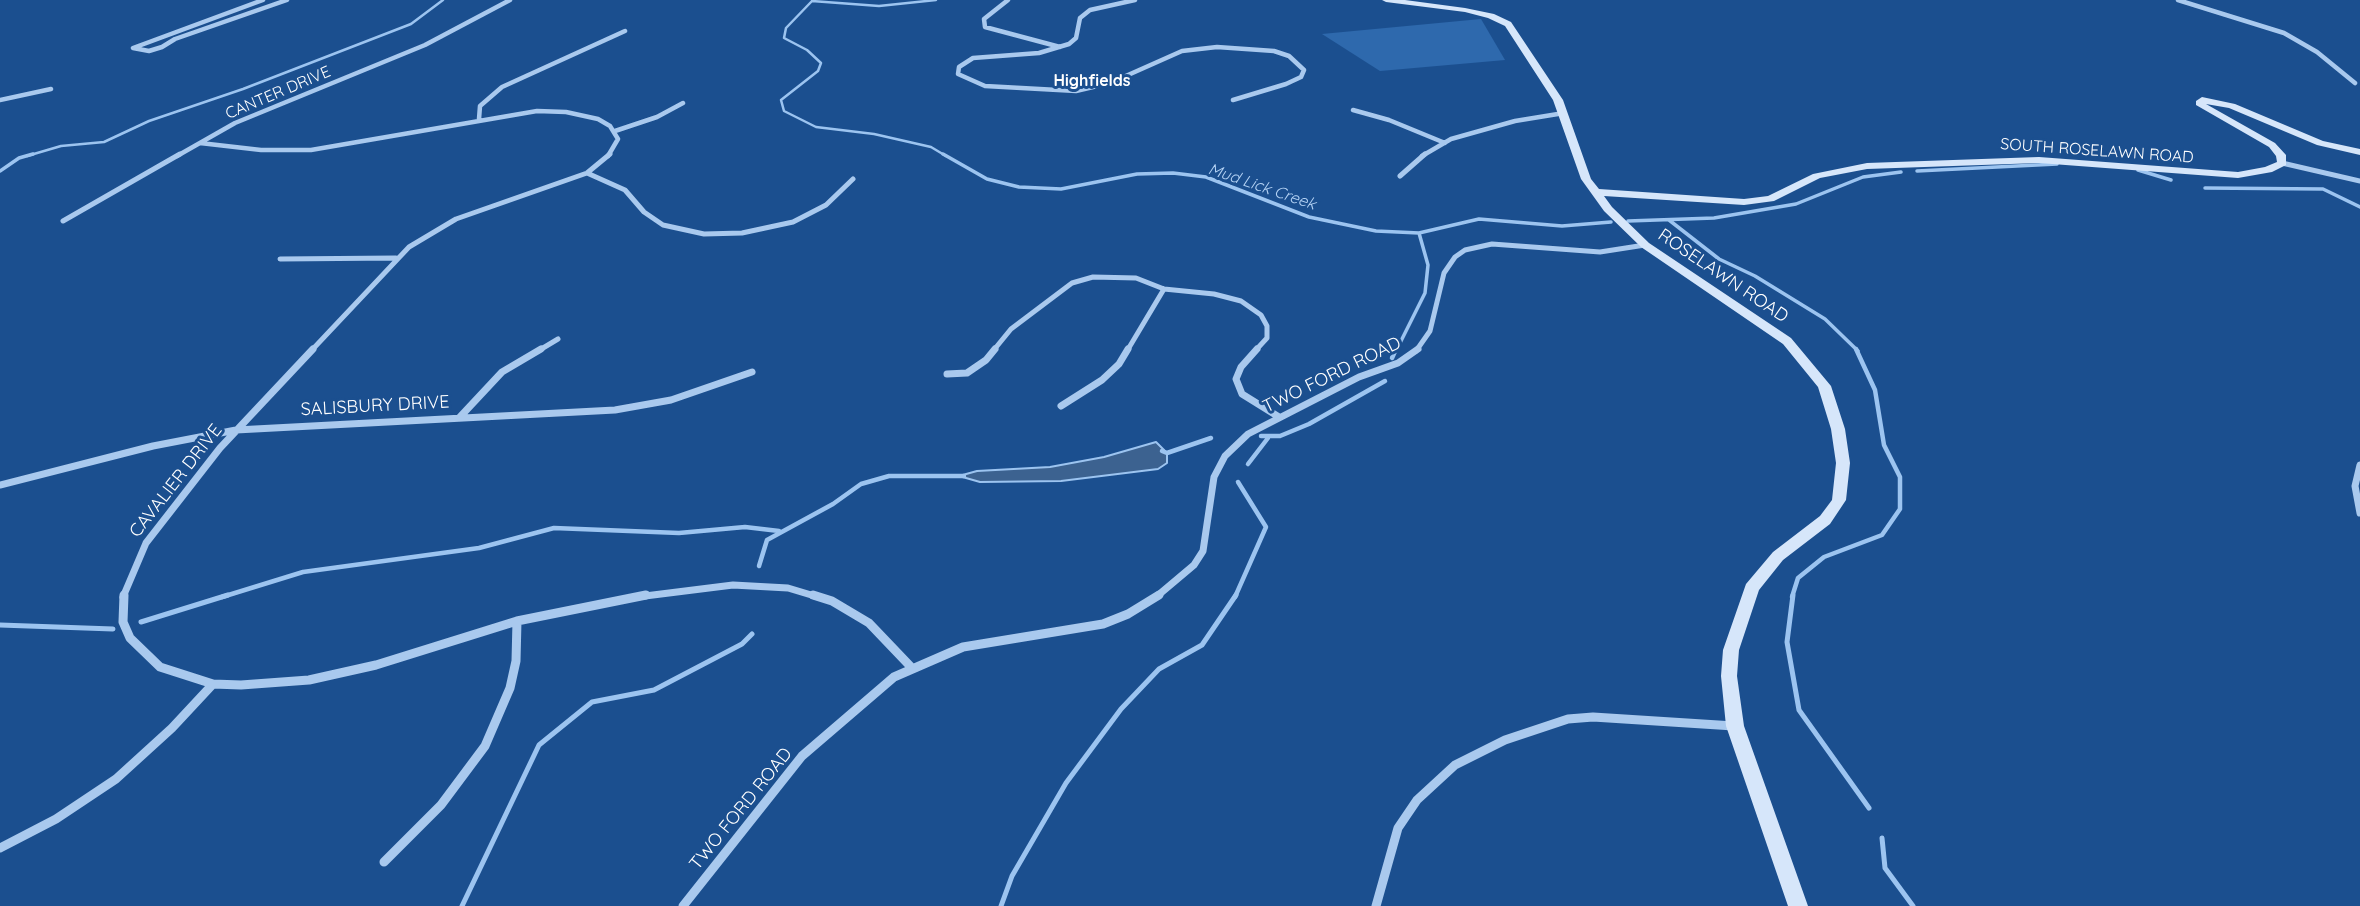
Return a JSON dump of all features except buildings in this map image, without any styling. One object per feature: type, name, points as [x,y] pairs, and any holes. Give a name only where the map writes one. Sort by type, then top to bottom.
[{"type":"street","points":[[263,0],[145,41],[133,48],[149,51],[162,47],[175,39],[287,0]]},
{"type":"street","name":"CANTER DRIVE","points":[[63,221],[200,143],[281,103],[425,45],[510,0]]},
{"type":"street","points":[[1007,0],[984,19],[985,27],[1060,48]]},
{"type":"street","points":[[1135,0],[1090,10],[1080,18],[1073,41],[1060,48],[1030,54],[982,56],[962,64],[957,70],[963,78],[985,86],[1076,91],[1110,83],[1182,51],[1233,47],[1274,51],[1289,56],[1304,70],[1301,77],[1286,84],[1233,100]]},
{"type":"street","name":"ROSELAWN ROAD","points":[[1386,0],[1465,10],[1503,21],[1513,31],[1564,113],[1578,161],[1594,192],[1645,245],[1787,341],[1824,386],[1838,429],[1843,463],[1839,500],[1825,520],[1763,572],[1741,615],[1731,650],[1728,676],[1735,726],[1798,906]]},
{"type":"street","points":[[2178,0],[2284,33],[2317,52],[2355,83]]},
{"type":"street","points":[[479,119],[480,106],[502,88],[625,31]]},
{"type":"street","points":[[0,100],[51,89]]},
{"type":"street","points":[[2360,152],[2320,143],[2223,103],[2199,102],[2265,139],[2281,155],[2281,163],[2360,181]]},
{"type":"street","points":[[200,143],[261,150],[311,150],[531,111],[566,112],[598,119],[615,131],[657,117],[683,103]]},
{"type":"street","points":[[1353,110],[1389,120],[1445,143]]},
{"type":"street","points":[[1400,176],[1420,158],[1445,143],[1490,127],[1564,113]]},
{"type":"street","name":"CAVALIER DRIVE","points":[[615,131],[618,139],[613,152],[587,173],[456,219],[425,236],[396,258],[236,430],[146,543],[133,565],[122,604],[125,626],[141,653],[174,674],[213,684],[277,683],[342,674],[516,621],[682,590],[766,585],[813,594],[849,610],[883,635],[911,667]]},
{"type":"street","name":"SOUTH ROSELAWN ROAD","points":[[1594,192],[1744,202],[1780,197],[1807,180],[1828,173],[1896,164],[2039,160],[2238,175],[2268,170],[2281,163]]},
{"type":"street","points":[[587,173],[625,190],[644,212],[663,225],[704,234],[742,233],[793,222],[827,205],[853,179]]},
{"type":"street","name":"TWO FORD ROAD","points":[[683,906],[803,756],[883,685],[911,667],[962,648],[989,641],[1060,634],[1103,624],[1154,600],[1185,576],[1203,551],[1214,477],[1225,456],[1248,434],[1359,377],[1398,363],[1420,348],[1430,331],[1444,273],[1455,257],[1465,250],[1492,244],[1600,252],[1645,245]]},
{"type":"street","points":[[280,259],[396,258]]},
{"type":"street","points":[[947,374],[967,373],[986,360],[1011,329],[1072,283],[1113,276],[1136,278],[1164,289],[1241,301],[1261,315],[1267,326],[1267,338],[1241,367],[1236,379],[1242,394],[1279,417]]},
{"type":"street","points":[[1061,406],[1102,380],[1119,364],[1164,289]]},
{"type":"street","points":[[459,418],[502,372],[558,340]]},
{"type":"street","name":"SALISBURY DRIVE","points":[[0,485],[141,448],[236,430],[587,412],[643,406],[707,390],[752,372]]},
{"type":"street","points":[[2360,465],[2355,486],[2360,513]]},
{"type":"street","points":[[384,862],[441,805],[485,746],[510,688],[516,661],[516,621]]},
{"type":"street","points":[[0,848],[56,819],[116,779],[172,728],[213,684]]},
{"type":"street","points":[[1376,906],[1389,852],[1398,828],[1417,800],[1455,765],[1480,752],[1545,724],[1568,719],[1735,726]]},
{"type":"shaded area","points":[[1481,19],[1505,60],[1380,71],[1322,34]]},
{"type":"shaded area","points":[[1156,442],[1167,453],[1167,463],[1158,469],[1061,481],[980,482],[959,476],[977,471],[1050,467],[1104,457]]},
{"type":"waterway","points":[[27,156],[61,146],[104,142],[149,121],[243,89],[411,24],[443,0]]},
{"type":"waterway","name":"Mud Lick Creek","points":[[936,0],[879,6],[812,1],[786,28],[784,38],[807,50],[821,63],[818,71],[781,100],[784,111],[816,127],[874,134],[931,147],[946,156]]},
{"type":"waterway","points":[[0,171],[19,158],[33,154]]},
{"type":"waterway","name":"Mud Lick Creek","points":[[943,154],[987,179],[1019,187],[1061,189],[1137,174],[1173,173],[1206,177],[1309,217],[1376,231],[1419,233]]},
{"type":"waterway","points":[[1917,171],[2057,164]]},
{"type":"waterway","points":[[2138,170],[2171,180]]},
{"type":"waterway","points":[[1628,221],[1714,218],[1796,204],[1863,177],[1901,172]]},
{"type":"waterway","points":[[2205,188],[2323,189],[2360,207]]},
{"type":"waterway","name":"Mud Lick Creek","points":[[1419,233],[1479,219],[1562,226],[1611,222]]},
{"type":"waterway","points":[[1669,220],[1719,259],[1755,276],[1825,319],[1856,349]]},
{"type":"waterway","points":[[1396,351],[1425,293],[1428,265],[1419,233]]},
{"type":"waterway","points":[[1392,358],[1396,349]]},
{"type":"waterway","points":[[1792,597],[1798,578],[1824,557],[1882,535],[1900,509],[1900,477],[1884,445],[1875,390],[1856,349]]},
{"type":"waterway","points":[[1261,436],[1280,436],[1309,424],[1385,381]]},
{"type":"waterway","points":[[1162,451],[1167,453],[1211,438]]},
{"type":"waterway","points":[[1248,464],[1268,438]]},
{"type":"waterway","points":[[759,566],[767,540],[833,504],[861,484],[889,476],[964,476]]},
{"type":"waterway","points":[[1236,595],[1266,527],[1238,482]]},
{"type":"waterway","points":[[222,597],[303,572],[479,548],[554,528],[679,533],[745,527],[779,531]]},
{"type":"waterway","points":[[141,622],[228,595]]},
{"type":"waterway","points":[[1001,906],[1012,876],[1066,783],[1121,709],[1159,669],[1202,645],[1236,595]]},
{"type":"waterway","points":[[1793,595],[1787,642],[1799,710],[1869,808]]},
{"type":"waterway","points":[[0,625],[113,629]]},
{"type":"waterway","points":[[462,906],[539,745],[592,702],[654,690],[742,644],[752,634]]},
{"type":"waterway","points":[[1882,838],[1885,868],[1913,906]]},
{"type":"district","name":"Highfields","points":[[1092,81]]}]
